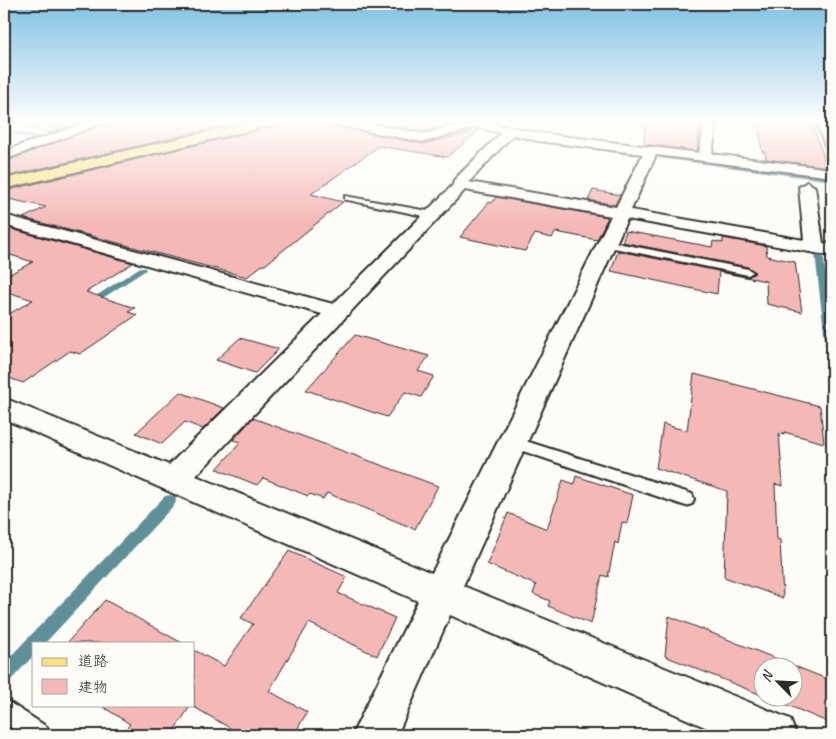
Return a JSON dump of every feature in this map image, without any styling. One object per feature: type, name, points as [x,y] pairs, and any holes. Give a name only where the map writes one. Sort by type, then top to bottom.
[{"type":"main road","points":[[4,184],[125,155]]},
{"type":"street","points":[[173,480],[461,185],[459,183],[483,155]]},
{"type":"street","points":[[374,735],[649,155]]},
{"type":"street","points":[[686,155],[832,173]]},
{"type":"street","points":[[461,185],[832,250]]},
{"type":"street","points":[[807,187],[814,247]]},
{"type":"street","points":[[4,220],[338,312]]},
{"type":"street","points":[[4,408],[774,735]]},
{"type":"lane","points":[[348,198],[432,215]]},
{"type":"lane","points":[[607,244],[748,272]]},
{"type":"lane","points":[[513,442],[686,498]]},
{"type":"lane","points":[[4,710],[39,735]]},
{"type":"building","points":[[21,155],[97,155],[4,177],[4,162]]},
{"type":"building","points":[[153,155],[366,155],[311,194],[343,202],[265,265],[262,265],[247,277],[23,218],[46,207],[4,198],[4,191]]},
{"type":"building","points":[[765,155],[823,155],[827,167],[766,159]]},
{"type":"building","points":[[593,190],[620,195],[615,205],[588,200]]},
{"type":"building","points":[[496,197],[608,217],[597,240],[556,232],[552,238],[535,234],[525,251],[460,237],[489,202],[492,203]]},
{"type":"building","points":[[4,227],[133,263],[86,292],[135,308],[128,312],[137,315],[80,354],[70,351],[23,383],[4,376],[4,317],[33,300],[4,291],[4,277],[33,262],[4,253]]},
{"type":"building","points":[[626,231],[712,247],[713,241],[723,243],[723,238],[766,246],[767,256],[795,262],[802,312],[767,304],[766,281],[719,272],[717,294],[611,271],[618,251],[748,277],[755,273],[748,267],[622,242]]},
{"type":"building","points":[[355,335],[429,356],[418,371],[434,376],[421,397],[405,392],[387,417],[306,390]]},
{"type":"building","points":[[240,338],[279,349],[255,373],[216,360]]},
{"type":"building","points":[[694,374],[820,406],[824,443],[784,432],[784,435],[779,433],[783,486],[775,484],[777,539],[780,540],[783,598],[724,577],[727,491],[656,468],[663,424],[687,431]]},
{"type":"building","points":[[180,392],[224,408],[203,429],[185,422],[162,444],[136,433]]},
{"type":"building","points":[[253,418],[438,486],[415,529],[327,493],[323,499],[310,494],[308,496],[263,478],[257,485],[217,469],[241,442],[233,440]]},
{"type":"building","points":[[576,476],[633,495],[627,524],[622,522],[618,544],[615,542],[608,577],[602,575],[591,624],[548,606],[550,601],[533,594],[536,585],[487,564],[508,513],[547,529],[563,480],[574,484]]},
{"type":"building","points":[[289,551],[347,577],[338,593],[395,618],[377,656],[309,623],[269,691],[307,712],[294,735],[242,735],[194,707],[195,651],[224,666],[253,624],[241,618]]},
{"type":"building","points":[[105,600],[180,642],[68,642]]},
{"type":"building","points":[[669,616],[769,656],[754,656],[754,692],[665,656]]},
{"type":"building","points":[[804,670],[832,681],[832,724],[790,706],[804,706]]},
{"type":"building","points":[[102,706],[190,706],[171,735],[122,735],[130,724]]},
{"type":"waterway","points":[[829,155],[832,163]]},
{"type":"waterway","points":[[661,157],[832,179]]},
{"type":"waterway","points":[[819,253],[832,358]]},
{"type":"waterway","points":[[89,303],[142,270]]},
{"type":"waterway","points":[[35,642],[170,500]]},
{"type":"waterway","points":[[4,675],[32,645]]}]
